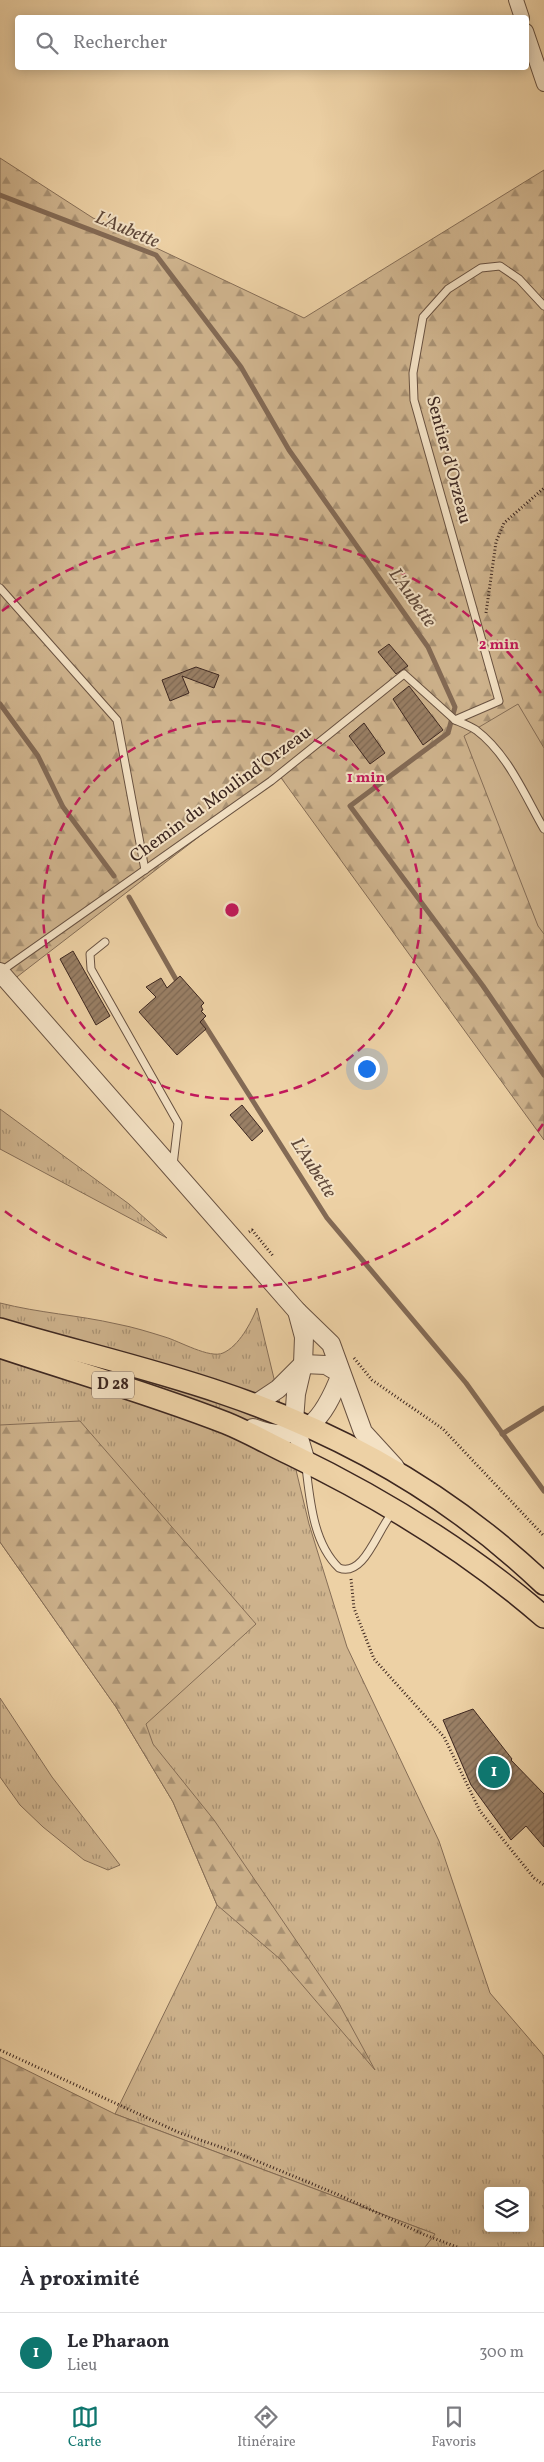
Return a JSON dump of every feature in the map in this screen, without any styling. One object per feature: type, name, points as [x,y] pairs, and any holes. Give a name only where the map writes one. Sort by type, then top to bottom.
[{"type":"main road","name":"D 28","points":[[0,1329],[221,1392],[370,1456],[455,1510],[497,1542],[544,1584]]},
{"type":"main road","name":"D 28","points":[[0,1347],[226,1423],[306,1462],[395,1510],[488,1572],[544,1617]]},
{"type":"street","points":[[516,0],[521,15]]},
{"type":"street","points":[[529,40],[544,84]]},
{"type":"street","points":[[0,972],[297,1311],[331,1344],[366,1437],[401,1474]]},
{"type":"street","points":[[297,1311],[304,1337],[303,1364],[296,1394],[306,1462]]},
{"type":"street","points":[[254,1405],[278,1388],[303,1364],[326,1364],[342,1374]]},
{"type":"street","points":[[226,1423],[235,1422],[265,1433],[280,1436],[321,1416],[329,1404],[342,1374]]},
{"type":"lane","name":"Sentier d'Orzeau","points":[[453,719],[499,701],[414,400],[413,373],[423,317],[448,289],[481,268],[500,266],[519,279],[544,306]]},
{"type":"lane","points":[[0,588],[116,720],[146,870]]},
{"type":"lane","name":"Chemin du Moulind'Orzeau","points":[[0,972],[271,782],[404,674],[453,719]]},
{"type":"lane","points":[[453,719],[476,730],[498,754],[516,779],[544,830]]},
{"type":"lane","points":[[105,942],[90,954],[91,968],[178,1123],[172,1170]]},
{"type":"lane","points":[[306,1462],[314,1518],[325,1550],[338,1568],[350,1570],[356,1568],[366,1557],[384,1522],[395,1510]]},
{"type":"path","points":[[482,641],[496,542],[504,523],[544,488]]},
{"type":"path","points":[[238,1242],[252,1230],[275,1259]]},
{"type":"path","points":[[353,1357],[372,1380],[443,1429],[544,1536]]},
{"type":"path","points":[[350,1570],[354,1608],[374,1659],[444,1737],[480,1811],[529,1872],[544,1885]]},
{"type":"path","points":[[0,2050],[180,2133],[235,2152],[322,2188],[425,2235],[458,2247]]},
{"type":"green space","points":[[0,158],[93,218],[304,318],[544,170],[544,1140],[279,775],[9,983],[0,972]]},
{"type":"green space","points":[[518,704],[544,748],[544,934],[538,926],[464,736]]},
{"type":"green space","points":[[0,1109],[129,1204],[167,1238],[0,1149]]},
{"type":"green space","points":[[0,1303],[129,1327],[165,1337],[210,1354],[223,1353],[229,1350],[248,1327],[257,1308],[309,1524],[347,1647],[439,1841],[490,1993],[544,2056],[544,2247],[425,2247],[435,2234],[115,2114],[217,1905],[173,1802],[116,1707],[0,1542]]},
{"type":"green space","points":[[80,1421],[256,1624],[146,1724],[153,1744],[214,1820],[338,2002],[375,2070],[280,1959],[217,1905],[173,1802],[116,1707],[0,1542],[0,1425]]},
{"type":"green space","points":[[0,1698],[52,1777],[120,1865],[108,1870],[84,1860],[43,1827],[20,1805],[0,1777]]},
{"type":"green space","points":[[0,2057],[115,2114],[435,2234],[425,2247],[0,2247]]},
{"type":"building","points":[[389,644],[408,666],[396,674],[378,652]]},
{"type":"building","points":[[196,667],[219,675],[214,688],[182,676],[189,693],[170,701],[162,680]]},
{"type":"building","points":[[409,686],[443,730],[423,745],[393,699]]},
{"type":"building","points":[[364,723],[385,753],[370,764],[349,736]]},
{"type":"building","points":[[73,951],[110,1016],[96,1025],[60,959]]},
{"type":"building","points":[[180,976],[204,1003],[201,1006],[203,1010],[201,1011],[206,1016],[200,1022],[206,1029],[177,1055],[139,1012],[156,997],[146,987],[161,978],[167,988]]},
{"type":"building","points":[[242,1105],[263,1131],[252,1141],[230,1115]]},
{"type":"building","points":[[473,1709],[511,1760],[544,1794],[544,1847],[526,1826],[511,1840],[471,1785],[443,1720]]},
{"type":"waterway","name":"L'Aubette","points":[[0,195],[156,255],[241,367],[289,450],[428,647],[455,707],[448,733],[350,806],[483,986],[544,1075]]},
{"type":"waterway","name":"L'Aubette","points":[[0,704],[38,756],[63,807],[114,876]]},
{"type":"waterway","name":"L'Aubette","points":[[129,897],[178,983]]},
{"type":"waterway","name":"L'Aubette","points":[[199,1016],[327,1218],[466,1383],[544,1491]]},
{"type":"waterway","name":"L'Aubette","points":[[502,1434],[544,1408]]},
{"type":"place","name":"Le Pharaon","points":[[494,1772]]}]
